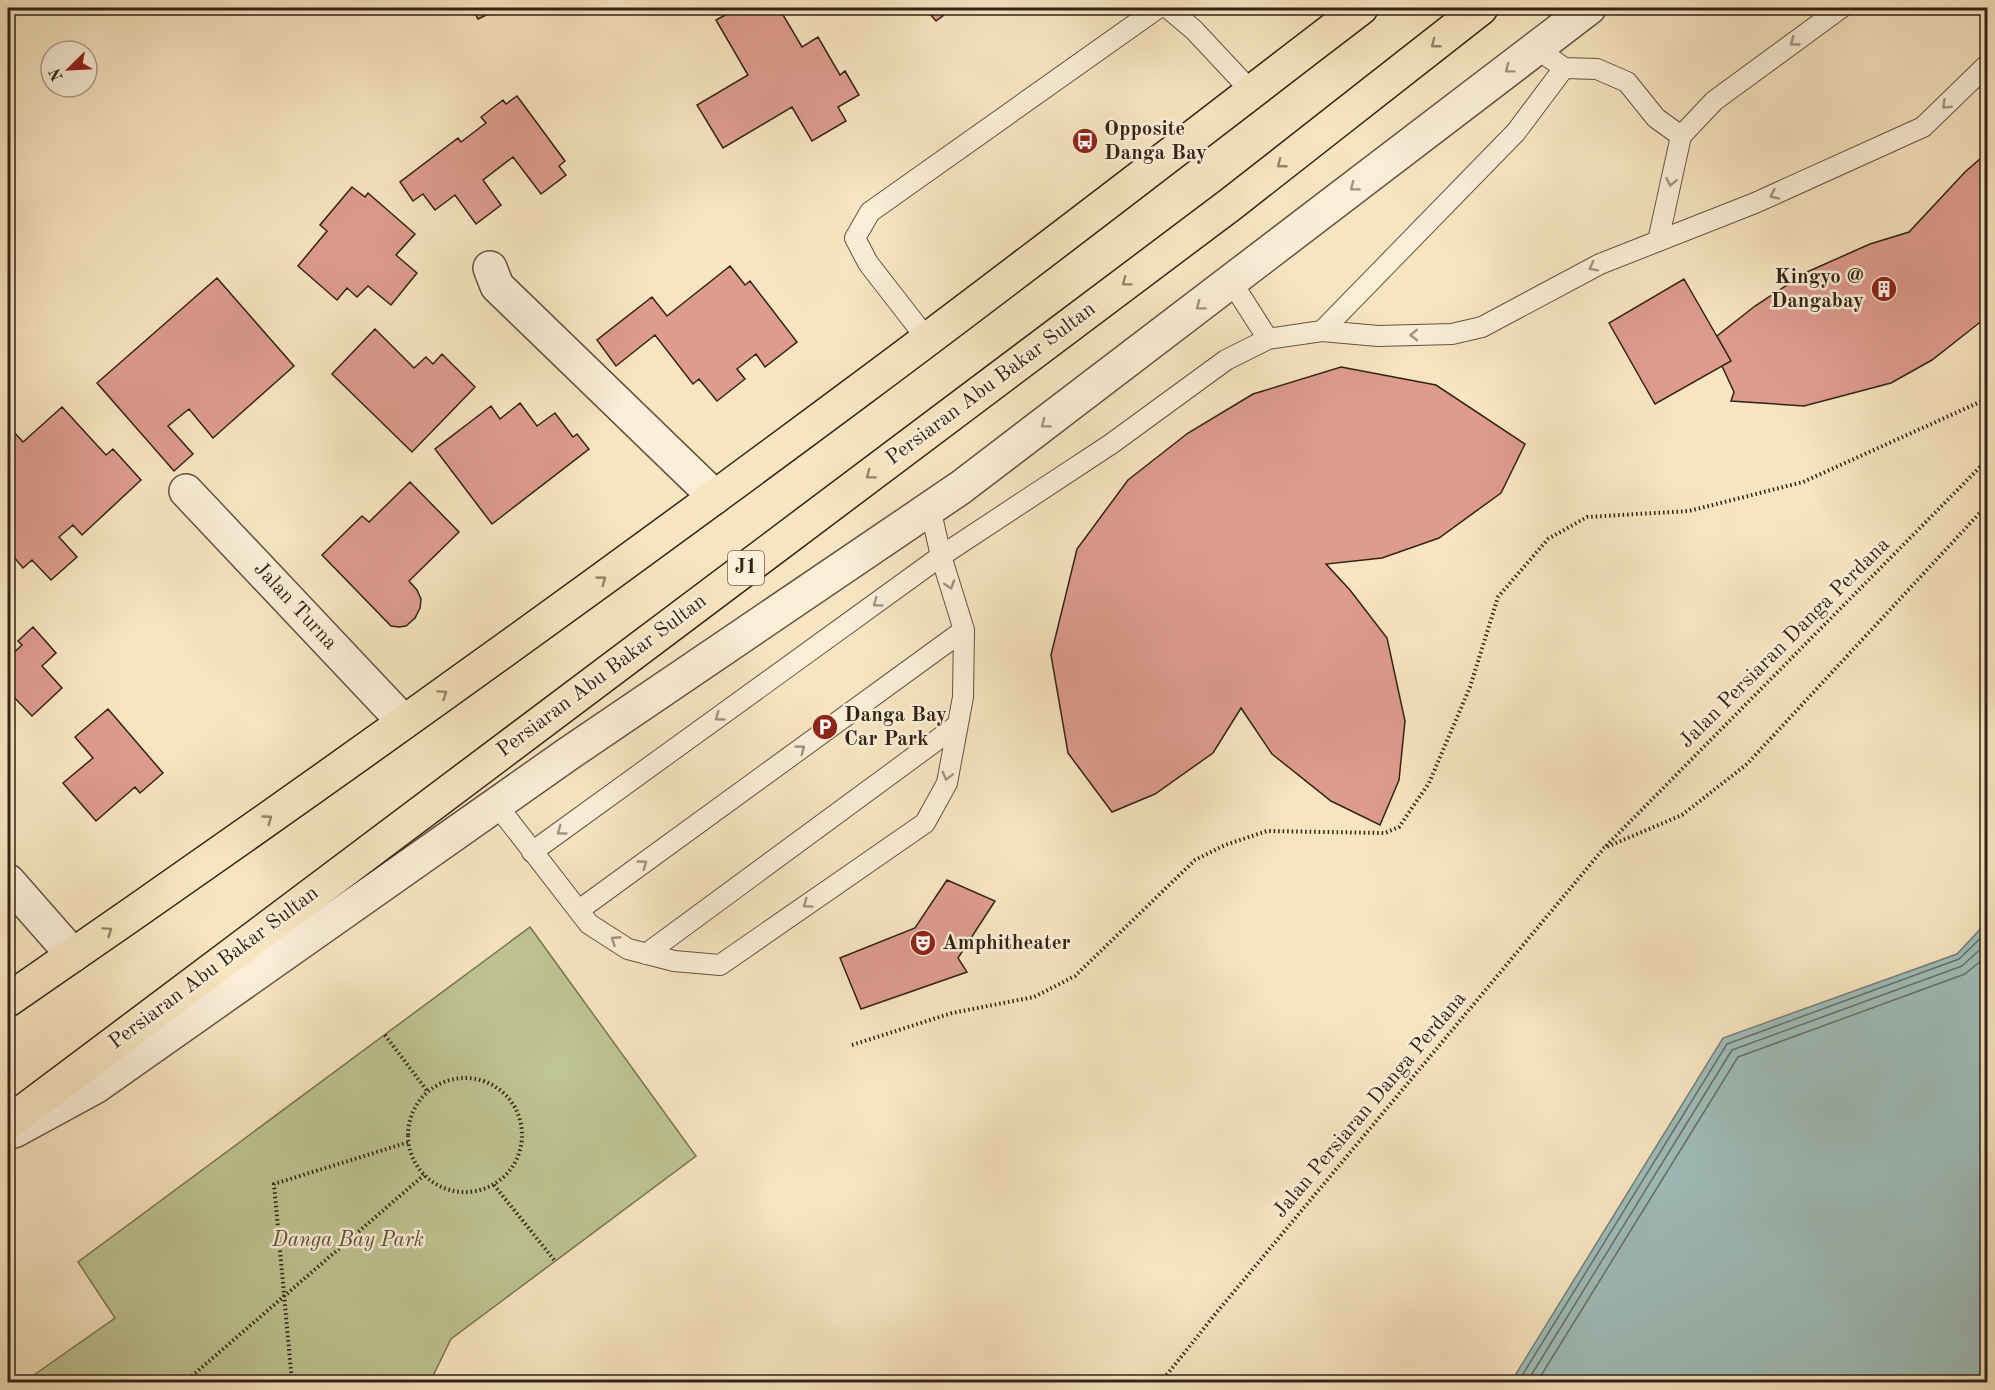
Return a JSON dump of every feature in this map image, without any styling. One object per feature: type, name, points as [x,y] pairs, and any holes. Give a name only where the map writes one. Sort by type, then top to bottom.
[{"type":"highway","points":[[8,1000],[198,869],[715,497],[927,339],[1361,8]]},
{"type":"highway","name":"Persiaran Abu Bakar Sultan","points":[[8,1123],[1231,204],[1481,8]]},
{"type":"street","points":[[8,1134],[95,1087],[496,804],[960,488],[1589,8]]},
{"type":"street","points":[[490,268],[497,286],[715,497]]},
{"type":"street","name":"Jalan Turna","points":[[186,490],[404,722]]},
{"type":"street","points":[[8,881],[73,955]]},
{"type":"lane","points":[[927,339],[868,263],[855,238],[870,212],[1158,8]]},
{"type":"lane","points":[[1168,8],[1194,30],[1251,91]]},
{"type":"lane","points":[[1658,241],[1681,136],[1714,101],[1841,8]]},
{"type":"lane","points":[[1536,48],[1564,68],[1597,69],[1627,82],[1656,118],[1681,136]]},
{"type":"lane","points":[[532,852],[941,556],[1111,444],[1226,360],[1268,339],[1322,331],[1378,336],[1452,334],[1482,327],[1600,264],[1755,203],[1923,127],[1988,64]]},
{"type":"lane","points":[[1322,331],[1516,132],[1564,68]]},
{"type":"lane","points":[[1231,281],[1268,339]]},
{"type":"lane","points":[[496,804],[589,924],[628,949],[675,961],[720,965],[925,823],[946,783],[963,697],[964,630],[941,556],[930,508]]},
{"type":"lane","points":[[579,910],[964,630]]},
{"type":"lane","points":[[646,954],[957,726]]},
{"type":"path","points":[[852,1045],[952,1013],[1034,997],[1075,976],[1195,860],[1225,845],[1267,831],[1385,832],[1400,827],[1429,783],[1470,687],[1498,597],[1548,539],[1587,517],[1689,511],[1803,482],[1982,401],[1988,396]]},
{"type":"path","name":"Jalan Persiaran Danga Perdana","points":[[1161,1383],[1232,1294],[1604,848],[1988,459]]},
{"type":"path","name":"Jalan Persiaran Danga Perdana","points":[[1604,848],[1682,815],[1747,764],[1988,504]]},
{"type":"path","points":[[385,1035],[428,1092]]},
{"type":"path","points":[[462,1078],[481,1080],[498,1088],[512,1102],[520,1119],[522,1138],[518,1156],[508,1173],[494,1185],[476,1191],[457,1192],[439,1186],[424,1175],[414,1159],[409,1142],[410,1124],[416,1106],[428,1092],[443,1082],[462,1078]]},
{"type":"path","points":[[292,1383],[274,1184],[409,1142]]},
{"type":"path","points":[[185,1383],[424,1175]]},
{"type":"path","points":[[494,1185],[555,1261]]},
{"type":"green space","name":"Danga Bay Park","points":[[530,927],[696,1156],[451,1339],[430,1382],[24,1382],[115,1318],[78,1262]]},
{"type":"water","points":[[1987,922],[1987,1382],[1511,1382],[1723,1038],[1957,954]]},
{"type":"building","points":[[472,8],[501,8],[478,19]]},
{"type":"building","points":[[738,8],[779,8],[802,47],[818,37],[840,75],[845,71],[859,95],[838,107],[846,121],[812,141],[792,107],[723,148],[697,105],[748,75],[716,20]]},
{"type":"building","points":[[925,8],[953,8],[936,21]]},
{"type":"building","points":[[517,96],[565,161],[559,166],[566,175],[541,194],[513,157],[483,180],[501,205],[476,224],[455,195],[435,210],[423,194],[413,201],[400,182],[458,138],[461,142],[486,123],[481,117],[503,100],[506,104]]},
{"type":"building","name":"Kingyo @ Dangabay","points":[[1988,152],[1988,316],[1932,360],[1891,383],[1804,406],[1731,401],[1734,392],[1722,366],[1731,361],[1717,336],[1755,306],[1807,272],[1870,244],[1909,232],[1965,172]]},
{"type":"building","points":[[352,187],[365,197],[368,193],[415,234],[396,255],[417,273],[391,305],[368,286],[357,297],[347,288],[337,300],[298,266],[327,231],[320,225]]},
{"type":"building","points":[[730,266],[745,285],[750,281],[797,342],[765,367],[756,354],[737,369],[745,379],[717,401],[699,379],[693,384],[655,335],[616,366],[597,340],[652,297],[667,316]]},
{"type":"building","points":[[217,278],[294,366],[213,438],[189,409],[168,426],[193,454],[174,471],[97,383]]},
{"type":"building","points":[[1684,279],[1731,361],[1655,404],[1609,323]]},
{"type":"building","points":[[375,329],[414,368],[426,357],[433,364],[442,354],[475,387],[412,452],[332,374]]},
{"type":"building","points":[[1341,367],[1436,385],[1525,444],[1501,493],[1439,538],[1382,558],[1326,564],[1350,590],[1387,638],[1405,721],[1399,780],[1380,825],[1331,801],[1272,754],[1241,708],[1213,753],[1155,794],[1112,812],[1068,753],[1051,655],[1077,549],[1128,480],[1188,433],[1253,394]]},
{"type":"building","points":[[520,403],[537,426],[555,413],[573,437],[577,434],[589,449],[492,524],[435,449],[491,406],[500,419]]},
{"type":"building","points":[[62,407],[106,455],[113,449],[141,480],[82,535],[73,525],[59,537],[77,557],[51,580],[32,560],[23,568],[8,550],[8,436],[13,431],[23,442]]},
{"type":"building","points":[[410,482],[459,532],[409,581],[421,599],[420,608],[415,618],[406,626],[399,627],[391,626],[322,555],[362,516],[369,522]]},
{"type":"building","points":[[33,627],[56,653],[42,666],[62,688],[32,716],[11,694],[8,697],[8,658],[22,645],[18,641]]},
{"type":"building","points":[[108,709],[163,773],[140,793],[135,787],[96,821],[63,783],[93,758],[75,737]]},
{"type":"building","name":"Amphitheater","points":[[947,880],[995,901],[958,958],[967,972],[861,1009],[840,958],[915,928]]},
{"type":"place","name":"Opposite Danga Bay","points":[[1085,141]]},
{"type":"place","name":"Kingyo @ Dangabay","points":[[1884,289]]},
{"type":"place","name":"Danga Bay Car Park","points":[[825,727]]},
{"type":"place","name":"Amphitheater","points":[[923,943]]}]
